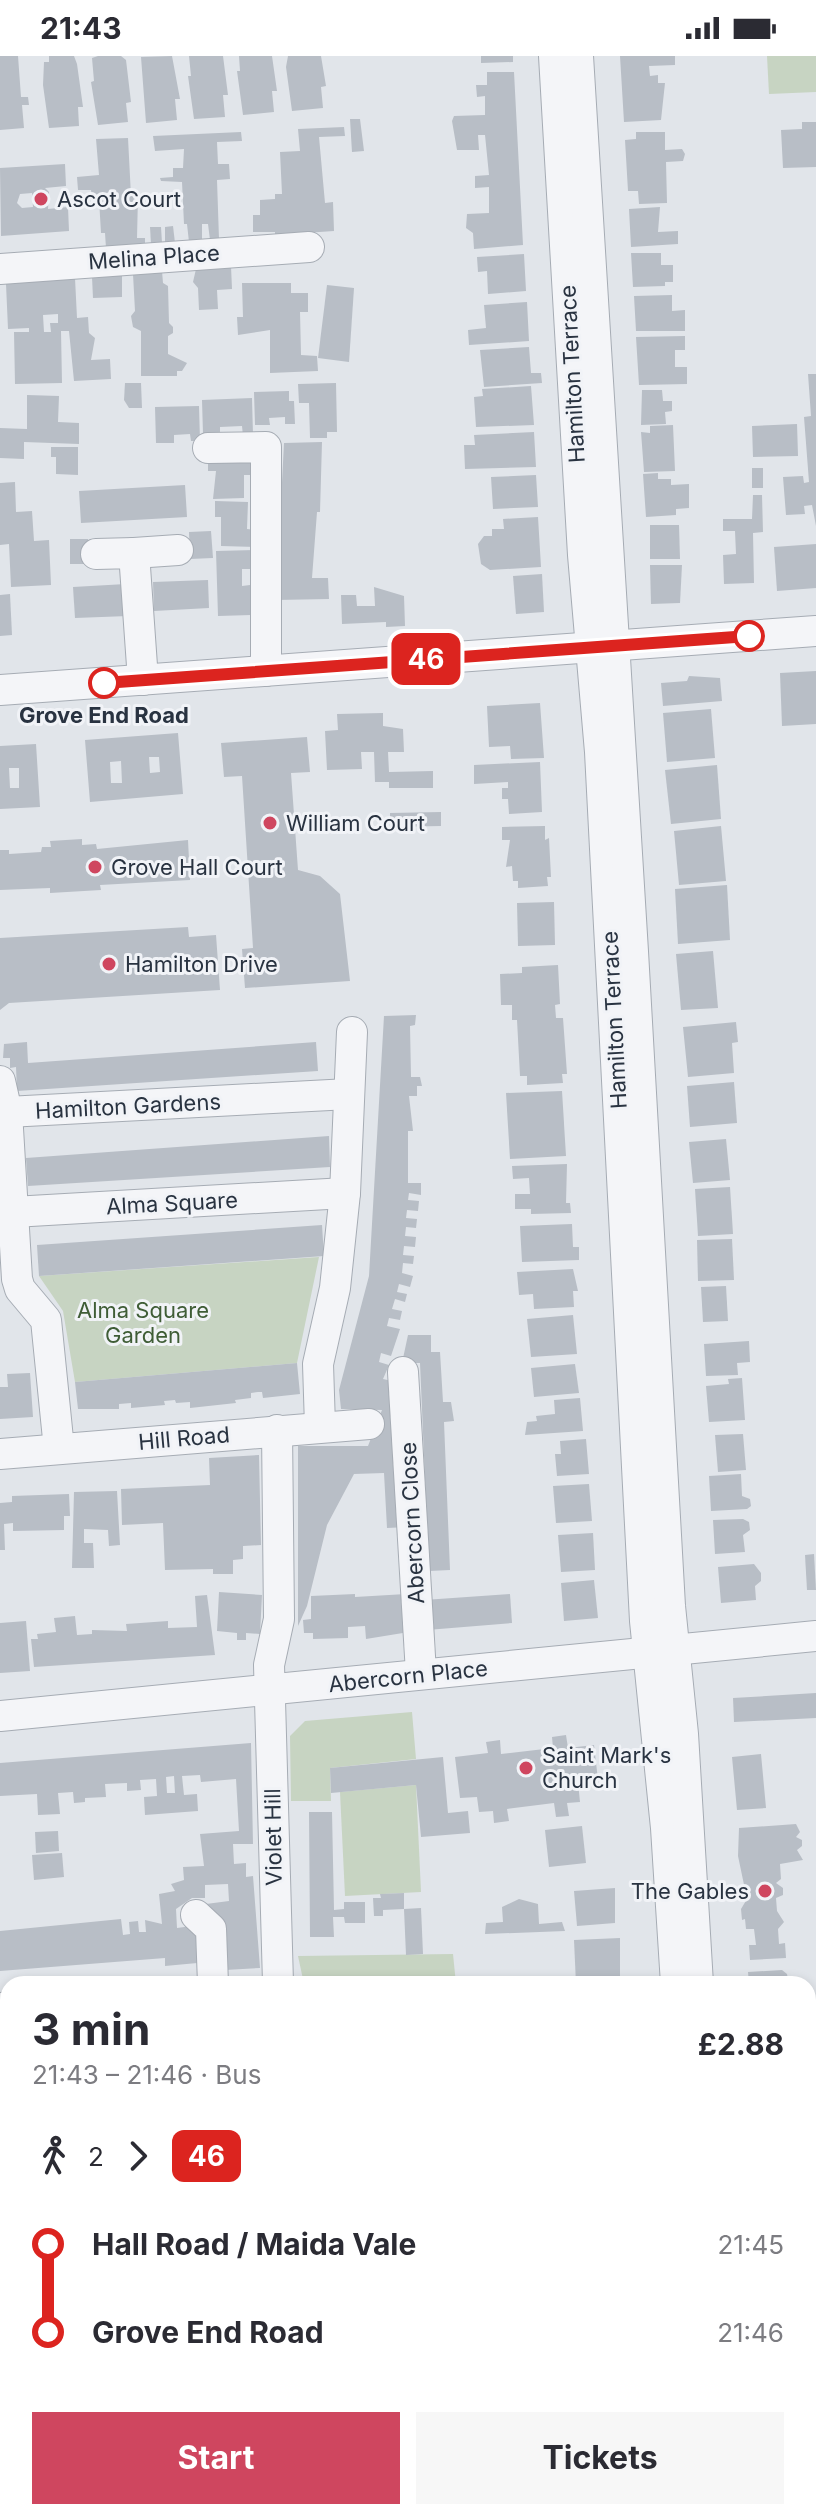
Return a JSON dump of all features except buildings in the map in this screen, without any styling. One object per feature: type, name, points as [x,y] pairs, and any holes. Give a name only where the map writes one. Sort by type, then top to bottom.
[{"type":"street","name":"Hamilton Terrace","points":[[554,56],[602,646]]},
{"type":"street","name":"Hamilton Terrace","points":[[578,56],[602,646],[600,752],[660,1652],[666,1828],[675,1976]]},
{"type":"street","name":"Melina Place","points":[[0,269],[309,247]]},
{"type":"street","points":[[208,448],[266,447],[266,671]]},
{"type":"street","points":[[96,554],[178,550]]},
{"type":"street","points":[[134,553],[143,680]]},
{"type":"street","points":[[0,690],[816,631]]},
{"type":"street","points":[[320,1426],[318,1364],[335,1288],[345,1193],[352,1032]]},
{"type":"street","points":[[0,1081],[7,1112]]},
{"type":"street","name":"Hamilton Gardens","points":[[13,1212],[7,1112],[349,1094]]},
{"type":"street","name":"Alma Square","points":[[13,1212],[345,1193]]},
{"type":"street","points":[[13,1212],[20,1289],[46,1320],[48,1328],[59,1449]]},
{"type":"street","name":"Abercorn Close","points":[[403,1372],[421,1673]]},
{"type":"street","name":"Hill Road","points":[[0,1454],[369,1424]]},
{"type":"street","name":"Violet Hill","points":[[277,1430],[279,1619],[269,1665],[280,1976]]},
{"type":"street","name":"Abercorn Place","points":[[0,1716],[816,1636]]},
{"type":"street","name":"Hamilton Terrace","points":[[660,1652],[683,1734],[698,1976]]},
{"type":"street","points":[[196,1915],[211,1929],[213,1976]]},
{"type":"green space","points":[[767,56],[816,56],[816,92],[769,94]]},
{"type":"green space","name":"Alma Square Garden","points":[[319,1257],[297,1363],[75,1382],[63,1311],[39,1276]]},
{"type":"green space","points":[[412,1712],[416,1759],[330,1768],[331,1801],[291,1801],[290,1736],[305,1721]]},
{"type":"green space","points":[[416,1785],[421,1892],[345,1896],[340,1792]]},
{"type":"green space","points":[[453,1954],[455,1976],[302,1976],[298,1956]]},
{"type":"bus line","name":"46","points":[[104,683],[749,636]]},
{"type":"place","name":"Ascot Court","points":[[41,199]]},
{"type":"place","name":"Grove End Road","points":[[104,683]]},
{"type":"place","name":"William Court","points":[[270,823]]},
{"type":"place","name":"Grove Hall Court","points":[[95,867]]},
{"type":"place","name":"Hamilton Drive","points":[[109,964]]},
{"type":"place","name":"Saint Mark's Church","points":[[526,1768]]},
{"type":"place","name":"The Gables","points":[[765,1891]]}]
